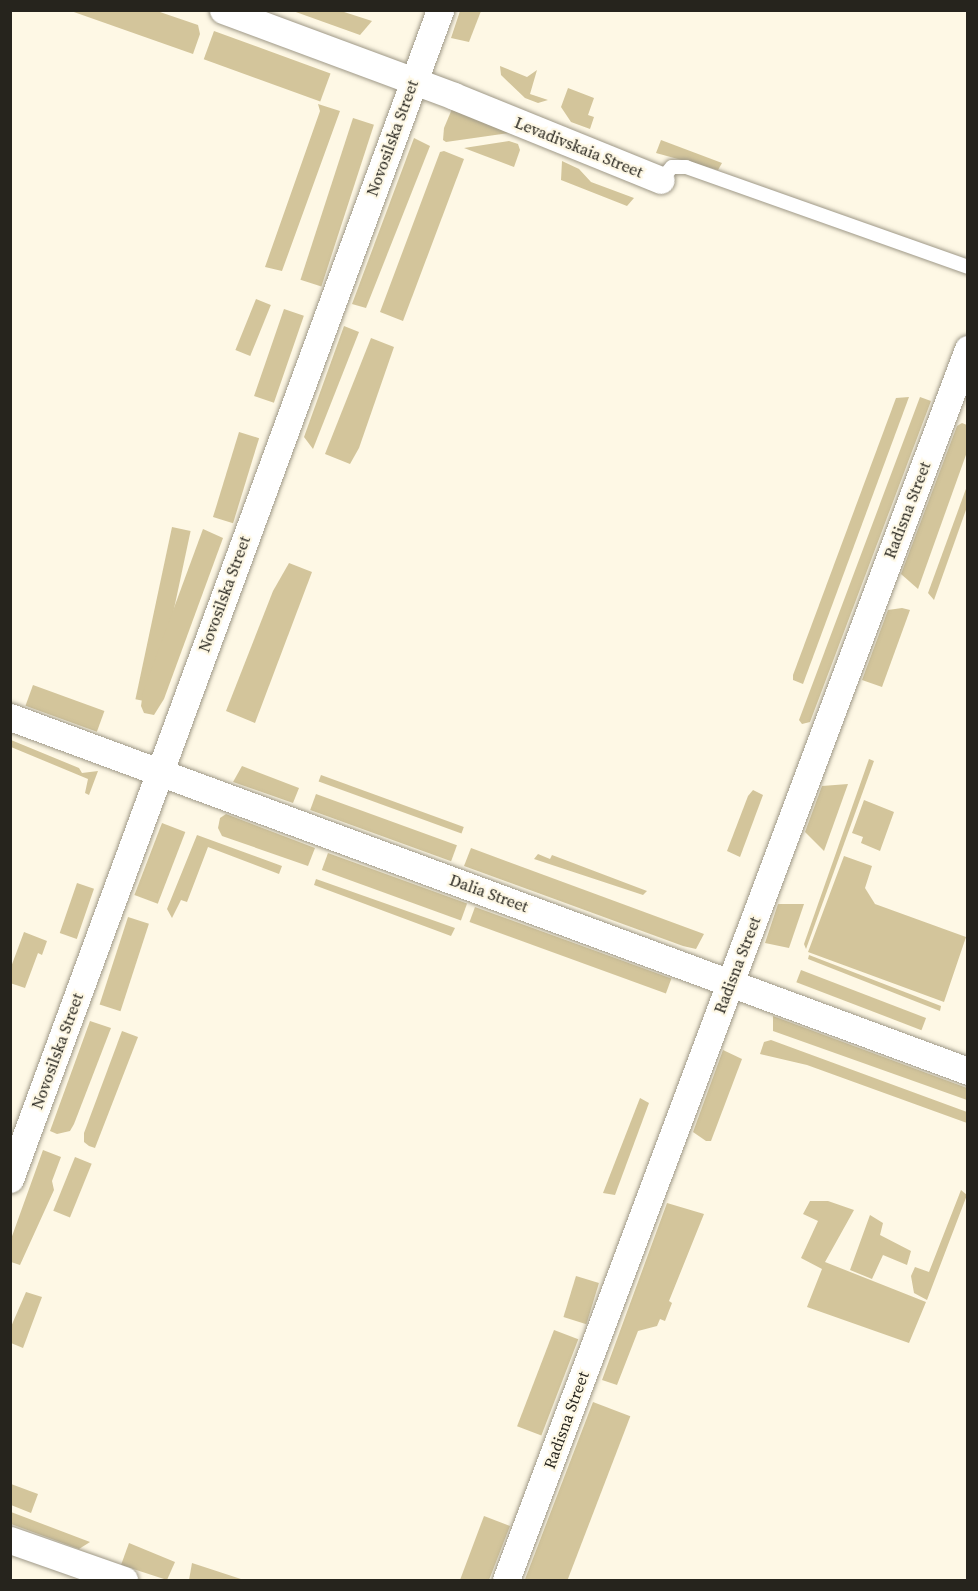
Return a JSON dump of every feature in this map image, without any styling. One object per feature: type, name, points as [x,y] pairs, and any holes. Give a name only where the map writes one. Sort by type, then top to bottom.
[{"type":"street","name":"Levadivskaia Street","points":[[223,10],[414,81],[661,180]]},
{"type":"street","name":"Novosilska Street","points":[[10,1179],[440,10]]},
{"type":"street","name":"Radisna Street","points":[[506,1581],[968,349]]},
{"type":"street","name":"Dalia Street","points":[[10,717],[159,770],[968,1071]]},
{"type":"street","points":[[10,1540],[124,1581]]},
{"type":"lane","name":"Levadivskaia Street","points":[[661,180],[672,167],[686,167],[968,267]]},
{"type":"shaded area","points":[[71,11],[157,11],[198,25],[200,34],[193,54]]},
{"type":"shaded area","points":[[293,11],[341,11],[372,21],[360,35]]},
{"type":"shaded area","points":[[460,11],[481,11],[469,42],[451,38]]},
{"type":"shaded area","points":[[214,31],[331,73],[320,102],[204,59]]},
{"type":"shaded area","points":[[500,66],[527,77],[537,70],[530,94],[548,100],[538,103],[525,98],[501,75]]},
{"type":"shaded area","points":[[568,88],[594,98],[588,115],[594,117],[590,129],[571,122],[561,107]]},
{"type":"shaded area","points":[[318,104],[340,111],[282,271],[265,267],[320,111]]},
{"type":"shaded area","points":[[452,109],[474,116],[509,133],[446,142],[443,140],[444,128]]},
{"type":"shaded area","points":[[353,118],[374,125],[321,286],[300,280]]},
{"type":"shaded area","points":[[414,138],[430,146],[366,308],[352,304]]},
{"type":"shaded area","points":[[661,140],[722,163],[718,170],[656,153]]},
{"type":"shaded area","points":[[509,141],[518,144],[520,150],[514,167],[464,148]]},
{"type":"shaded area","points":[[444,151],[464,159],[403,321],[380,312],[440,152]]},
{"type":"shaded area","points":[[562,161],[579,169],[591,182],[634,198],[627,206],[561,180]]},
{"type":"shaded area","points":[[256,299],[271,305],[250,356],[235,350]]},
{"type":"shaded area","points":[[284,309],[304,316],[274,403],[254,396]]},
{"type":"shaded area","points":[[344,326],[359,332],[313,449],[304,437]]},
{"type":"shaded area","points":[[371,338],[394,347],[359,448],[350,464],[325,454]]},
{"type":"shaded area","points":[[909,397],[803,684],[793,680],[793,675],[896,398]]},
{"type":"shaded area","points":[[920,397],[931,401],[810,722],[802,724],[799,720]]},
{"type":"shaded area","points":[[962,423],[967,425],[967,452],[918,589],[901,574],[957,426]]},
{"type":"shaded area","points":[[239,432],[259,438],[233,523],[213,517]]},
{"type":"shaded area","points":[[967,486],[967,507],[934,600],[928,593]]},
{"type":"shaded area","points":[[172,527],[191,531],[154,703],[135,699]]},
{"type":"shaded area","points":[[203,529],[223,538],[164,699],[154,715],[144,713],[141,706],[143,692]]},
{"type":"shaded area","points":[[289,563],[312,572],[255,723],[226,711],[273,591]]},
{"type":"shaded area","points":[[902,608],[910,610],[882,687],[862,680],[888,610]]},
{"type":"shaded area","points":[[33,685],[104,711],[97,732],[25,706]]},
{"type":"shaded area","points":[[11,740],[79,768],[82,773],[98,771],[89,795],[85,793],[88,779],[11,747]]},
{"type":"shaded area","points":[[869,759],[874,761],[806,949],[804,944]]},
{"type":"shaded area","points":[[242,766],[299,788],[293,803],[233,782]]},
{"type":"shaded area","points":[[321,775],[464,827],[461,834],[319,782]]},
{"type":"shaded area","points":[[848,784],[824,851],[805,832],[822,786]]},
{"type":"shaded area","points":[[753,790],[763,795],[740,857],[727,851],[748,796]]},
{"type":"shaded area","points":[[316,794],[457,845],[451,861],[310,810]]},
{"type":"shaded area","points":[[864,800],[894,812],[880,851],[861,843],[863,837],[852,833]]},
{"type":"shaded area","points":[[226,814],[315,848],[308,866],[222,836],[218,828],[220,818]]},
{"type":"shaded area","points":[[162,823],[185,832],[158,904],[134,895]]},
{"type":"shaded area","points":[[197,835],[282,866],[279,874],[208,847],[187,902],[181,900],[172,918],[167,909]]},
{"type":"shaded area","points":[[471,848],[704,934],[696,949],[683,946],[464,866]]},
{"type":"shaded area","points":[[328,853],[467,904],[461,921],[322,870]]},
{"type":"shaded area","points":[[538,854],[550,859],[552,855],[647,891],[643,895],[534,859]]},
{"type":"shaded area","points":[[844,856],[872,866],[865,888],[875,904],[966,937],[944,1002],[808,952]]},
{"type":"shaded area","points":[[316,879],[455,928],[451,936],[314,885]]},
{"type":"shaded area","points":[[77,883],[94,889],[77,939],[60,933]]},
{"type":"shaded area","points":[[778,904],[804,904],[789,948],[765,943]]},
{"type":"shaded area","points":[[475,907],[671,978],[666,994],[470,922]]},
{"type":"shaded area","points":[[128,917],[149,924],[120,1011],[100,1004]]},
{"type":"shaded area","points":[[24,932],[47,941],[42,955],[38,953],[25,988],[10,983],[11,967]]},
{"type":"shaded area","points":[[809,955],[941,1006],[940,1011],[808,959]]},
{"type":"shaded area","points":[[801,970],[926,1018],[921,1030],[796,982]]},
{"type":"shaded area","points":[[773,1016],[967,1088],[967,1100],[773,1031]]},
{"type":"shaded area","points":[[90,1021],[111,1028],[74,1124],[70,1131],[57,1134],[50,1131]]},
{"type":"shaded area","points":[[122,1031],[138,1037],[95,1148],[84,1142],[84,1133]]},
{"type":"shaded area","points":[[771,1040],[967,1112],[967,1123],[807,1065],[760,1054],[764,1042]]},
{"type":"shaded area","points":[[723,1050],[742,1059],[711,1141],[706,1141],[693,1132]]},
{"type":"shaded area","points":[[640,1098],[649,1103],[615,1195],[603,1193]]},
{"type":"shaded area","points":[[43,1150],[61,1157],[52,1181],[54,1190],[20,1265],[11,1262],[11,1239]]},
{"type":"shaded area","points":[[75,1157],[92,1164],[70,1218],[53,1211]]},
{"type":"shaded area","points":[[961,1190],[967,1195],[927,1300],[914,1293],[911,1276],[915,1267],[929,1272]]},
{"type":"shaded area","points":[[810,1201],[828,1201],[854,1210],[825,1262],[926,1302],[909,1343],[807,1307],[822,1269],[801,1258],[818,1221],[803,1214]]},
{"type":"shaded area","points":[[667,1203],[704,1214],[669,1301],[672,1303],[665,1321],[660,1319],[657,1326],[638,1331],[617,1385],[602,1380]]},
{"type":"shaded area","points":[[870,1215],[883,1223],[880,1235],[911,1251],[907,1265],[883,1255],[872,1279],[850,1270]]},
{"type":"shaded area","points":[[576,1276],[599,1283],[586,1324],[563,1317]]},
{"type":"shaded area","points":[[26,1292],[42,1297],[23,1348],[11,1343],[10,1329]]},
{"type":"shaded area","points":[[554,1330],[578,1339],[541,1435],[517,1426]]},
{"type":"shaded area","points":[[593,1402],[630,1416],[568,1580],[525,1579]]},
{"type":"shaded area","points":[[11,1484],[38,1494],[31,1513],[11,1505]]},
{"type":"shaded area","points":[[11,1512],[90,1542],[79,1549],[11,1524]]},
{"type":"shaded area","points":[[484,1516],[510,1526],[489,1580],[460,1580]]},
{"type":"shaded area","points":[[129,1543],[175,1562],[167,1580],[121,1565]]},
{"type":"shaded area","points":[[192,1563],[244,1580],[189,1580]]}]
